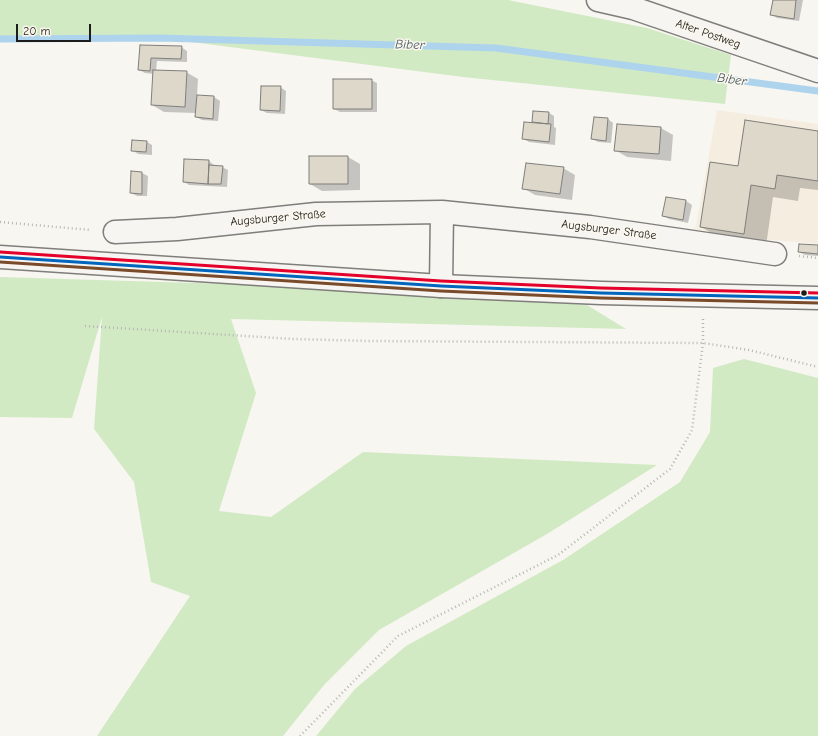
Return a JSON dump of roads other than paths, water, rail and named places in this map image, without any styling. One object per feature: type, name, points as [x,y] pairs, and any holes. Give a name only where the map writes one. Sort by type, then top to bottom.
[{"type":"street","name":"Alter Postweg","points":[[598,0],[633,8],[818,71]]},
{"type":"street","name":"Augsburger Straße","points":[[115,232],[177,229],[316,214],[442,212],[590,227],[775,254]]},
{"type":"street","points":[[441,286],[442,212]]},
{"type":"street","points":[[0,257],[441,286],[703,296],[818,298]]},
{"type":"waterway","name":"Biber","points":[[0,39],[160,38],[496,48],[818,91]]}]
